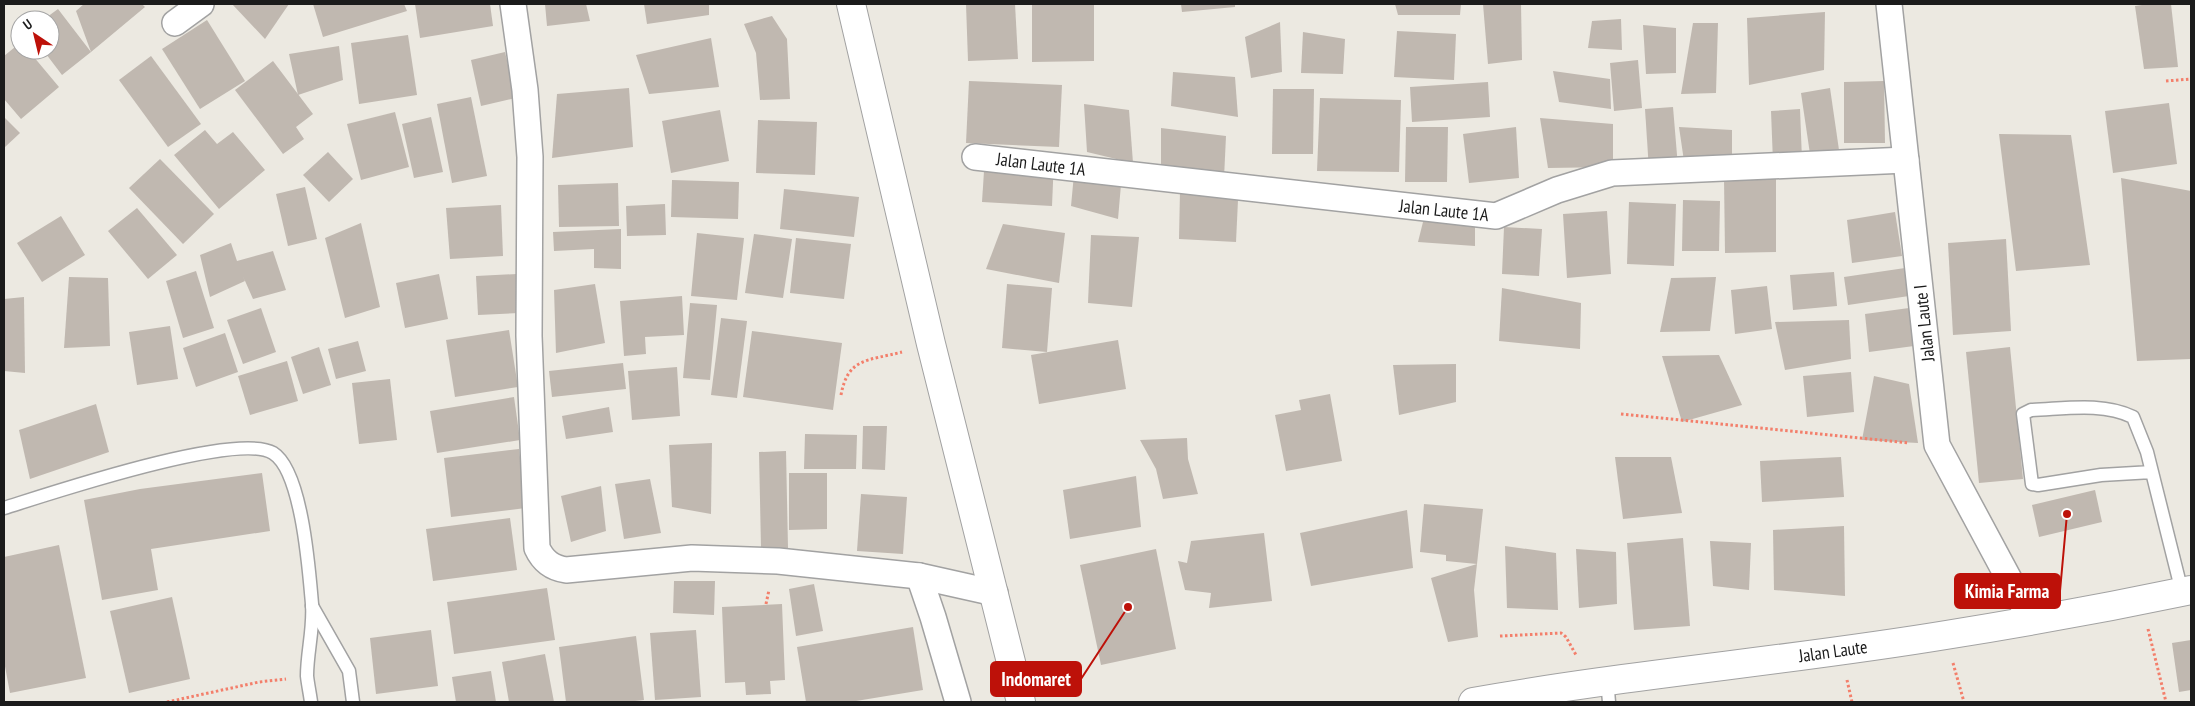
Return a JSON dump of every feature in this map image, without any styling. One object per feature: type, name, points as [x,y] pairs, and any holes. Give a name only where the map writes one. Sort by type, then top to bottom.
[{"type":"street","points":[[175,23],[201,4]]},
{"type":"street","points":[[513,4],[525,90],[530,157],[529,336],[537,548],[540,556],[556,568],[566,570],[692,558],[778,561],[919,576],[995,594]]},
{"type":"street","points":[[851,4],[931,344],[995,594],[1020,702]]},
{"type":"street","name":"Jalan Laute I","points":[[1889,4],[1937,445],[2031,620]]},
{"type":"street","name":"Jalan Laute 1A","points":[[975,157],[1496,216],[1557,190],[1612,172],[1906,160]]},
{"type":"street","points":[[919,576],[958,702]]},
{"type":"street","name":"Jalan Laute","points":[[1473,702],[1536,697],[1602,688],[1945,636],[2142,602],[2187,591]]},
{"type":"lane","points":[[2152,472],[2102,475],[2038,485],[2032,484],[2023,414],[2031,410],[2095,408],[2123,413],[2133,417],[2147,452],[2187,591]]},
{"type":"lane","points":[[4,508],[136,467],[244,447],[272,453],[289,471],[301,513],[312,606],[307,676],[311,702]]},
{"type":"lane","points":[[312,606],[349,671],[353,702]]},
{"type":"path","points":[[2166,82],[2191,79]]},
{"type":"path","points":[[841,395],[844,378],[856,364],[931,344]]},
{"type":"path","points":[[1621,414],[1937,445]]},
{"type":"path","points":[[2142,602],[2166,702]]},
{"type":"path","points":[[1500,636],[1561,633],[1571,643],[1602,688]]},
{"type":"path","points":[[1945,636],[1964,702]]},
{"type":"path","points":[[167,702],[260,682],[307,676]]},
{"type":"building","points":[[84,4],[142,4],[145,7],[91,52],[76,11]]},
{"type":"building","points":[[232,4],[289,4],[265,39]]},
{"type":"building","points":[[313,4],[404,4],[407,11],[323,37]]},
{"type":"building","points":[[415,4],[490,4],[493,26],[420,38]]},
{"type":"building","points":[[545,4],[586,4],[590,21],[547,26]]},
{"type":"building","points":[[644,4],[709,4],[709,15],[647,24]]},
{"type":"building","points":[[966,4],[1015,4],[1018,59],[968,61]]},
{"type":"building","points":[[1032,4],[1094,4],[1094,61],[1032,62]]},
{"type":"building","points":[[1181,4],[1235,4],[1235,7],[1182,12]]},
{"type":"building","points":[[1395,4],[1461,4],[1460,15],[1398,15]]},
{"type":"building","points":[[1483,4],[1521,4],[1522,60],[1488,64]]},
{"type":"building","points":[[2171,4],[2178,67],[2144,69],[2135,6]]},
{"type":"building","points":[[60,12],[91,52],[62,75],[51,60],[60,60]]},
{"type":"building","points":[[1825,12],[1824,70],[1749,85],[1747,18]]},
{"type":"building","points":[[772,16],[787,39],[790,99],[760,100],[756,53],[744,24]]},
{"type":"building","points":[[1621,19],[1622,50],[1588,48],[1592,21]]},
{"type":"building","points":[[207,20],[245,81],[200,109],[162,49]]},
{"type":"building","points":[[1280,22],[1282,72],[1251,78],[1245,37]]},
{"type":"building","points":[[1693,23],[1718,23],[1716,93],[1681,94]]},
{"type":"building","points":[[1643,25],[1676,28],[1676,73],[1646,74]]},
{"type":"building","points":[[1397,31],[1456,34],[1454,80],[1394,77]]},
{"type":"building","points":[[1303,32],[1345,39],[1343,74],[1301,73]]},
{"type":"building","points":[[408,35],[417,95],[359,104],[351,43]]},
{"type":"building","points":[[711,38],[719,87],[649,94],[636,55]]},
{"type":"building","points":[[339,46],[343,80],[298,95],[289,54]]},
{"type":"building","points":[[10,51],[10,60],[36,60],[59,87],[21,119],[4,99],[4,56]]},
{"type":"building","points":[[505,52],[516,98],[481,106],[471,60]]},
{"type":"building","points":[[151,56],[201,124],[168,147],[119,80]]},
{"type":"building","points":[[1638,60],[1642,108],[1614,111],[1610,63]]},
{"type":"building","points":[[273,61],[313,114],[296,127],[304,139],[283,154],[235,90]]},
{"type":"building","points":[[1553,71],[1610,79],[1611,109],[1559,102]]},
{"type":"building","points":[[1173,72],[1235,77],[1238,117],[1171,106]]},
{"type":"building","points":[[969,81],[1062,85],[1059,147],[966,143]]},
{"type":"building","points":[[1884,81],[1885,143],[1844,143],[1844,82]]},
{"type":"building","points":[[1488,82],[1490,117],[1412,122],[1410,87]]},
{"type":"building","points":[[629,88],[633,147],[552,158],[557,94]]},
{"type":"building","points":[[1830,88],[1839,150],[1810,154],[1801,93]]},
{"type":"building","points":[[1273,89],[1314,89],[1313,154],[1272,154]]},
{"type":"building","points":[[471,97],[487,176],[452,183],[437,104]]},
{"type":"building","points":[[1320,98],[1401,100],[1399,172],[1317,171]]},
{"type":"building","points":[[2169,103],[2177,164],[2113,173],[2105,111]]},
{"type":"building","points":[[1084,104],[1129,110],[1133,163],[1087,152]]},
{"type":"building","points":[[1673,107],[1678,167],[1649,170],[1645,109]]},
{"type":"building","points":[[1800,109],[1802,160],[1773,162],[1771,111]]},
{"type":"building","points":[[720,110],[729,161],[671,173],[662,121]]},
{"type":"building","points":[[395,112],[409,167],[361,180],[347,124]]},
{"type":"building","points":[[4,117],[20,133],[4,148]]},
{"type":"building","points":[[431,117],[443,172],[414,178],[402,124]]},
{"type":"building","points":[[1540,118],[1613,124],[1613,167],[1548,168]]},
{"type":"building","points":[[758,120],[817,122],[815,175],[756,173]]},
{"type":"building","points":[[1406,127],[1448,127],[1447,182],[1405,182]]},
{"type":"building","points":[[1516,127],[1519,178],[1469,183],[1463,134]]},
{"type":"building","points":[[1679,127],[1732,130],[1732,163],[1684,161]]},
{"type":"building","points":[[1161,128],[1226,136],[1224,178],[1161,168]]},
{"type":"building","points":[[205,130],[217,144],[233,132],[265,170],[219,209],[174,155]]},
{"type":"building","points":[[1999,134],[2071,135],[2090,265],[2016,271]]},
{"type":"building","points":[[328,152],[353,179],[329,202],[303,175]]},
{"type":"building","points":[[985,156],[1054,159],[1052,206],[982,202]]},
{"type":"building","points":[[160,159],[214,214],[183,244],[129,188]]},
{"type":"building","points":[[1122,173],[1118,219],[1071,206],[1074,174]]},
{"type":"building","points":[[1776,177],[1776,252],[1725,253],[1724,178]]},
{"type":"building","points":[[2121,178],[2191,191],[2191,359],[2137,361]]},
{"type":"building","points":[[672,180],[739,182],[738,219],[671,217]]},
{"type":"building","points":[[618,183],[619,226],[559,227],[558,185]]},
{"type":"building","points":[[305,187],[317,239],[288,246],[276,194]]},
{"type":"building","points":[[784,189],[859,197],[854,237],[780,229]]},
{"type":"building","points":[[1180,191],[1238,200],[1236,242],[1179,239]]},
{"type":"building","points":[[1683,200],[1720,201],[1719,251],[1682,251]]},
{"type":"building","points":[[1428,202],[1475,214],[1475,246],[1418,242]]},
{"type":"building","points":[[1629,202],[1676,204],[1674,266],[1627,264]]},
{"type":"building","points":[[665,204],[666,235],[627,236],[626,206]]},
{"type":"building","points":[[501,205],[503,256],[450,259],[446,208]]},
{"type":"building","points":[[137,208],[177,255],[148,279],[108,231]]},
{"type":"building","points":[[1607,211],[1611,274],[1567,278],[1563,214]]},
{"type":"building","points":[[1895,212],[1902,256],[1852,263],[1847,220]]},
{"type":"building","points":[[61,216],[85,255],[42,282],[17,243]]},
{"type":"building","points":[[361,223],[380,307],[345,318],[325,238]]},
{"type":"building","points":[[1003,224],[1065,233],[1059,283],[986,269]]},
{"type":"building","points":[[1504,227],[1542,229],[1539,276],[1502,274]]},
{"type":"building","points":[[621,229],[621,269],[594,268],[594,249],[554,251],[553,232]]},
{"type":"building","points":[[697,233],[744,238],[737,300],[691,296]]},
{"type":"building","points":[[754,234],[792,239],[783,298],[745,293]]},
{"type":"building","points":[[1091,235],[1139,237],[1132,307],[1088,303]]},
{"type":"building","points":[[796,238],[851,244],[844,299],[790,293]]},
{"type":"building","points":[[2006,239],[2011,331],[1953,335],[1948,243]]},
{"type":"building","points":[[231,243],[237,261],[273,251],[286,290],[253,299],[242,274],[245,281],[210,297],[200,255]]},
{"type":"building","points":[[1905,268],[1909,296],[1848,305],[1844,277]]},
{"type":"building","points":[[196,271],[214,328],[183,338],[166,281]]},
{"type":"building","points":[[1834,272],[1837,306],[1793,310],[1790,275]]},
{"type":"building","points":[[439,274],[448,319],[405,328],[396,283]]},
{"type":"building","points":[[517,274],[519,313],[478,315],[476,276]]},
{"type":"building","points":[[69,277],[108,278],[110,346],[64,348]]},
{"type":"building","points":[[1716,277],[1710,331],[1660,332],[1671,278]]},
{"type":"building","points":[[595,284],[605,343],[556,353],[554,290]]},
{"type":"building","points":[[1007,284],[1052,288],[1047,352],[1002,348]]},
{"type":"building","points":[[1767,286],[1772,329],[1735,334],[1731,290]]},
{"type":"building","points":[[1502,288],[1581,303],[1580,349],[1499,341]]},
{"type":"building","points":[[682,296],[684,335],[645,337],[646,354],[624,356],[620,301]]},
{"type":"building","points":[[24,297],[25,373],[4,371],[4,299]]},
{"type":"building","points":[[690,303],[717,305],[710,380],[683,378]]},
{"type":"building","points":[[261,308],[276,352],[243,364],[227,320]]},
{"type":"building","points":[[1909,308],[1914,346],[1869,352],[1865,314]]},
{"type":"building","points":[[721,318],[747,321],[737,398],[711,395]]},
{"type":"building","points":[[1849,320],[1851,359],[1785,370],[1775,322]]},
{"type":"building","points":[[170,326],[178,379],[137,385],[129,332]]},
{"type":"building","points":[[509,330],[518,387],[455,397],[446,340]]},
{"type":"building","points":[[752,331],[842,343],[833,410],[743,397]]},
{"type":"building","points":[[225,333],[238,372],[196,387],[183,348]]},
{"type":"building","points":[[1118,340],[1126,389],[1039,404],[1031,355]]},
{"type":"building","points":[[358,341],[366,371],[336,379],[328,349]]},
{"type":"building","points":[[319,347],[331,385],[303,394],[291,357]]},
{"type":"building","points":[[2010,347],[2023,479],[1979,483],[1966,352]]},
{"type":"building","points":[[1719,355],[1742,405],[1682,422],[1662,356]]},
{"type":"building","points":[[287,361],[298,401],[250,415],[238,376]]},
{"type":"building","points":[[623,363],[626,389],[552,397],[549,371]]},
{"type":"building","points":[[1456,364],[1456,402],[1399,415],[1393,365]]},
{"type":"building","points":[[677,367],[680,416],[632,420],[628,371]]},
{"type":"building","points":[[1851,372],[1854,412],[1807,417],[1803,376]]},
{"type":"building","points":[[1874,376],[1909,384],[1918,443],[1862,440]]},
{"type":"building","points":[[390,379],[397,440],[359,444],[352,383]]},
{"type":"building","points":[[1330,394],[1342,461],[1286,471],[1275,415],[1301,410],[1299,400]]},
{"type":"building","points":[[514,397],[520,440],[437,453],[430,411]]},
{"type":"building","points":[[96,404],[109,452],[30,479],[19,430]]},
{"type":"building","points":[[609,407],[613,432],[566,439],[562,416]]},
{"type":"building","points":[[863,426],[887,426],[885,470],[862,469]]},
{"type":"building","points":[[805,434],[857,435],[856,469],[804,469]]},
{"type":"building","points":[[1187,438],[1188,459],[1198,494],[1163,499],[1156,469],[1140,440]]},
{"type":"building","points":[[712,443],[711,514],[672,507],[669,445]]},
{"type":"building","points":[[519,449],[526,508],[451,517],[444,458]]},
{"type":"building","points":[[786,451],[788,548],[761,548],[759,452]]},
{"type":"building","points":[[1615,457],[1671,457],[1682,513],[1623,519]]},
{"type":"building","points":[[1841,457],[1844,497],[1762,502],[1760,461]]},
{"type":"building","points":[[262,473],[270,531],[151,549],[158,590],[102,600],[84,500],[140,489]]},
{"type":"building","points":[[789,473],[827,473],[827,529],[789,530]]},
{"type":"building","points":[[1136,476],[1141,527],[1070,539],[1063,490]]},
{"type":"building","points":[[650,479],[661,533],[624,539],[615,484]]},
{"type":"building","points":[[601,486],[606,531],[571,542],[561,496]]},
{"type":"building","points":[[2095,490],[2102,522],[2039,537],[2032,505]]},
{"type":"building","points":[[861,494],[907,497],[903,554],[857,551]]},
{"type":"building","points":[[1424,504],[1483,509],[1477,564],[1446,561],[1446,555],[1420,552]]},
{"type":"building","points":[[1407,510],[1413,568],[1311,586],[1300,533]]},
{"type":"building","points":[[510,518],[517,570],[433,581],[426,529]]},
{"type":"building","points":[[1844,526],[1845,596],[1774,590],[1773,530]]},
{"type":"building","points":[[1264,533],[1272,601],[1209,608],[1211,593],[1185,590],[1178,561],[1187,563],[1191,541]]},
{"type":"building","points":[[1683,538],[1690,626],[1634,630],[1627,543]]},
{"type":"building","points":[[1710,541],[1751,543],[1749,590],[1713,586]]},
{"type":"building","points":[[59,545],[86,678],[10,693],[4,661],[4,557]]},
{"type":"building","points":[[1505,546],[1556,553],[1558,610],[1507,608]]},
{"type":"building","points":[[1156,549],[1176,649],[1101,665],[1080,565]]},
{"type":"building","points":[[1576,549],[1616,552],[1617,604],[1579,608]]},
{"type":"building","points":[[1477,564],[1474,590],[1478,637],[1448,642],[1431,578]]},
{"type":"building","points":[[674,581],[715,581],[714,615],[673,613]]},
{"type":"building","points":[[814,584],[823,631],[796,636],[789,589]]},
{"type":"building","points":[[547,588],[555,640],[454,654],[447,602]]},
{"type":"building","points":[[172,597],[190,679],[129,693],[110,611]]},
{"type":"building","points":[[782,604],[785,680],[770,681],[771,694],[746,695],[745,682],[725,683],[722,607]]},
{"type":"building","points":[[913,627],[923,690],[850,702],[806,702],[797,647]]},
{"type":"building","points":[[431,630],[438,686],[376,694],[370,638]]},
{"type":"building","points":[[696,630],[701,697],[655,700],[650,633]]},
{"type":"building","points":[[636,636],[644,700],[626,702],[566,702],[559,647]]},
{"type":"building","points":[[2191,640],[2191,690],[2179,692],[2172,643]]},
{"type":"building","points":[[545,654],[554,702],[509,702],[502,662]]},
{"type":"building","points":[[491,671],[496,702],[456,702],[452,677]]},
{"type":"place","name":"Kimia Farma","points":[[2067,514]]},
{"type":"place","name":"Indomaret","points":[[1128,607]]}]
